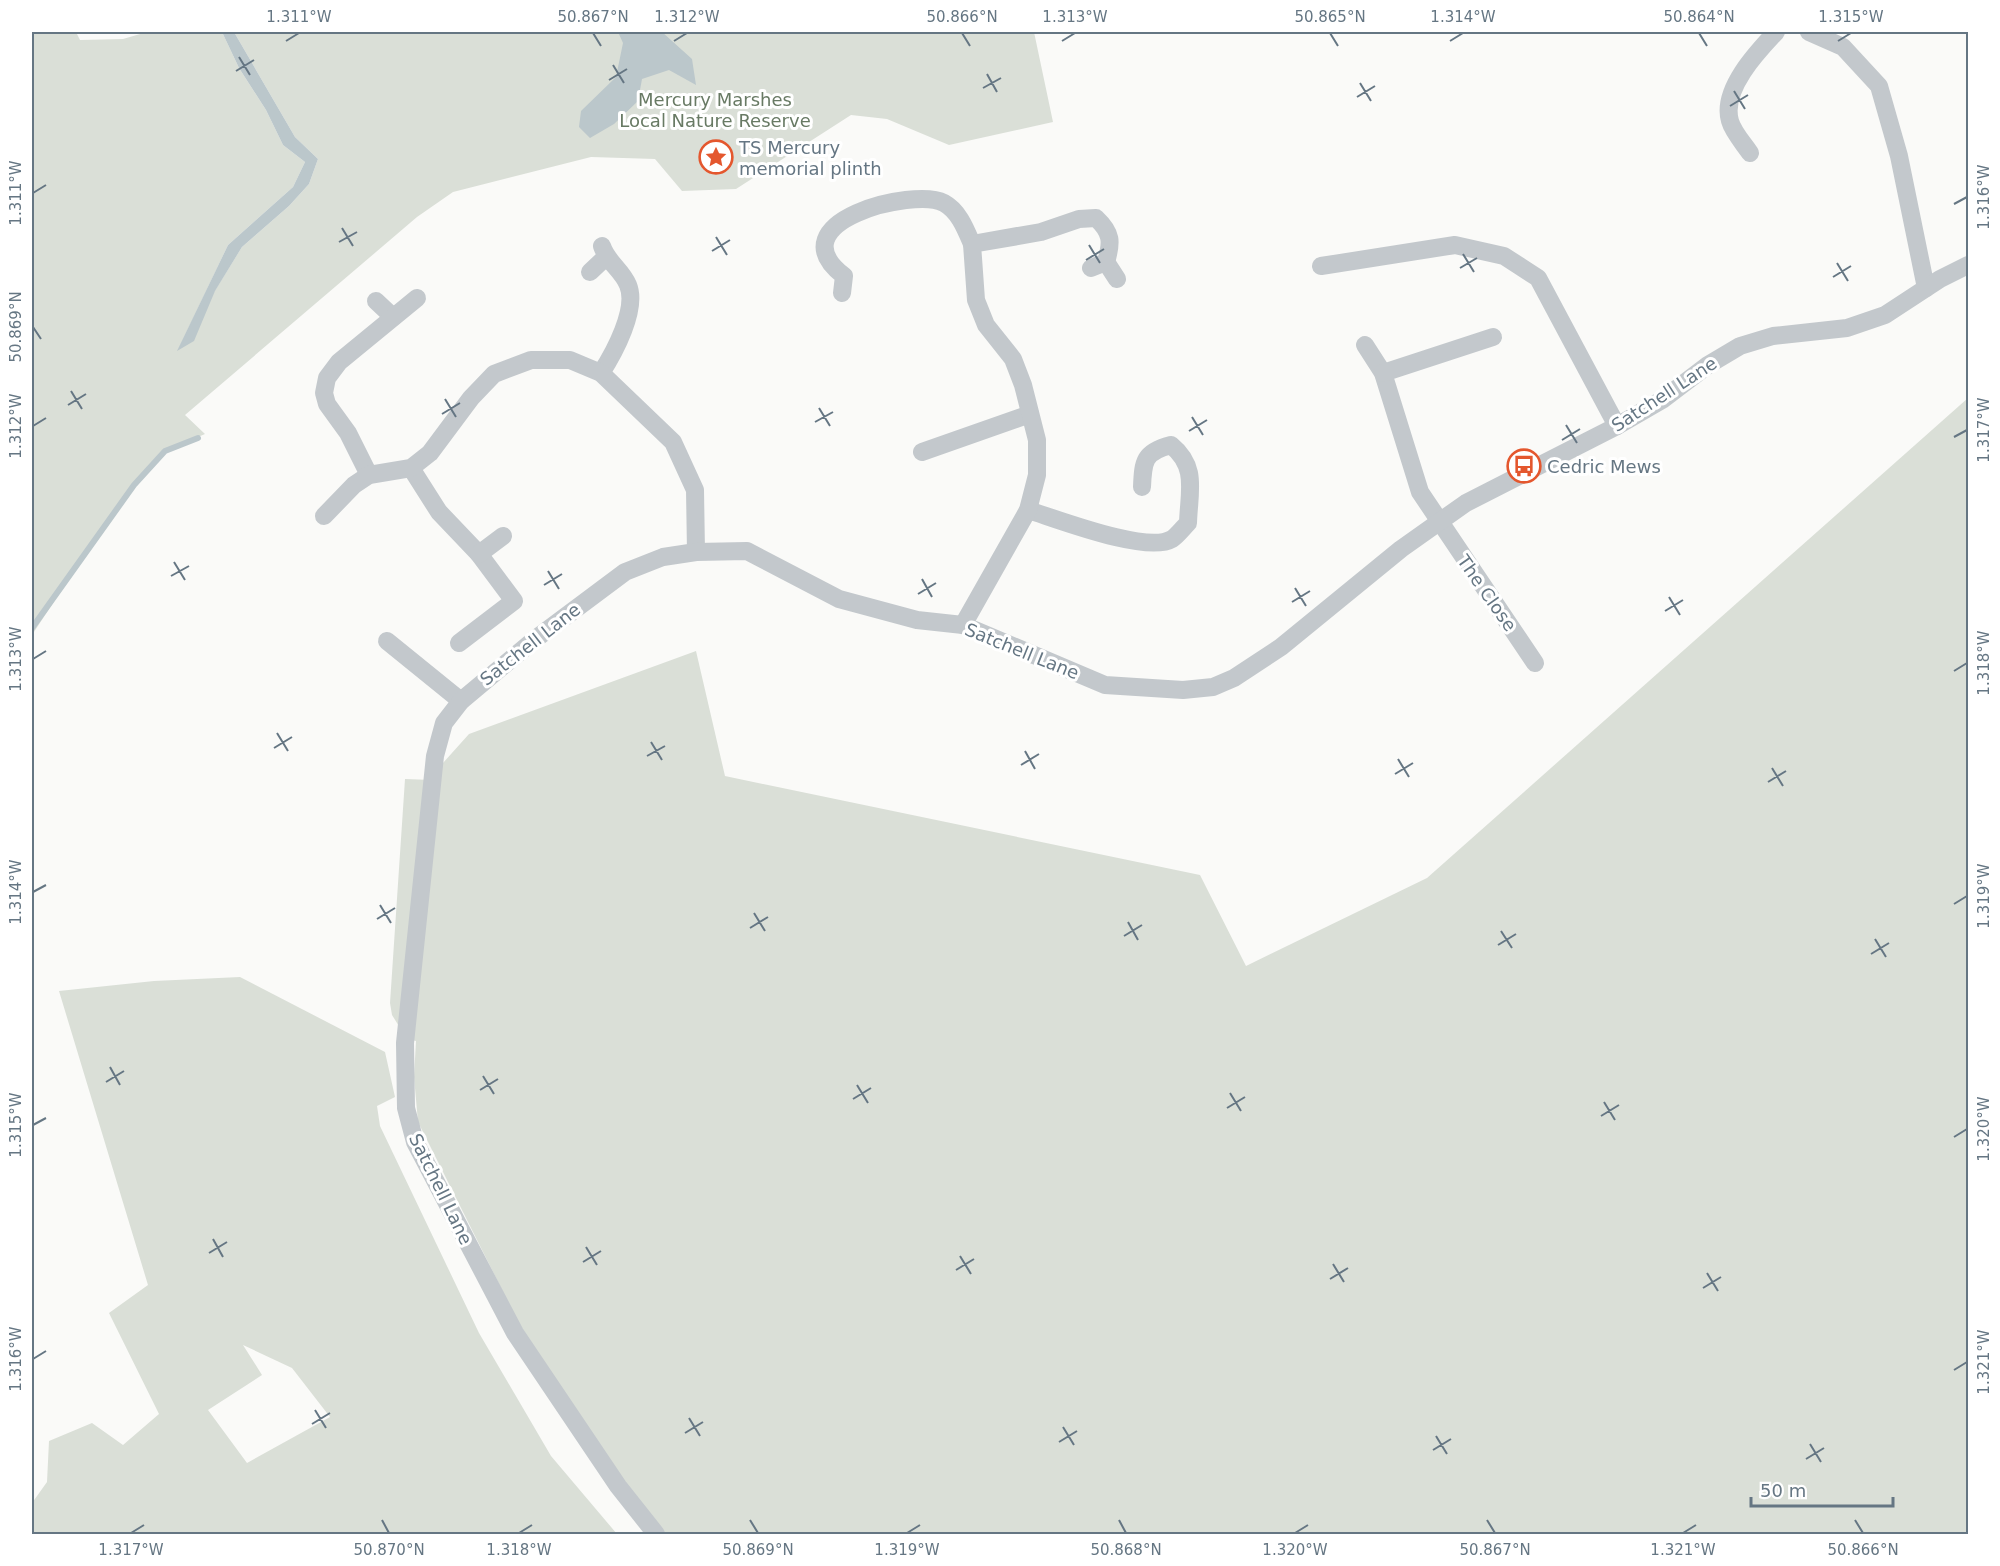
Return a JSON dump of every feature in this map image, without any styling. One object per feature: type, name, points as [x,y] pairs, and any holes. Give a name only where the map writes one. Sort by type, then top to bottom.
[{"type":"street","points":[[1750,153],[1730,120],[1731,94],[1749,61],[1776,32]]},
{"type":"street","points":[[1809,32],[1843,47],[1879,86],[1899,156],[1926,288]]},
{"type":"street","points":[[849,279],[834,268],[825,254],[825,242],[830,231],[841,221],[893,203],[918,198],[944,203],[963,223],[972,244],[976,300],[986,325],[1013,359],[1023,385],[1036,440],[1037,475],[1028,510],[963,625]]},
{"type":"street","points":[[972,244],[1041,232],[1079,219],[1096,218],[1107,229],[1111,243],[1098,265],[1117,279]]},
{"type":"street","points":[[1321,266],[1404,251],[1455,245],[1504,256],[1538,278],[1617,426]]},
{"type":"street","points":[[590,272],[604,251],[628,283],[631,300],[613,354],[601,373]]},
{"type":"street","name":"Satchell Lane","points":[[656,1534],[618,1486],[515,1333],[415,1142],[408,1120],[406,1034],[434,764],[437,741],[444,723],[461,701],[617,577],[663,557],[696,552],[747,551],[839,599],[917,620],[963,625],[1105,685],[1183,690],[1213,687],[1234,678],[1281,647],[1401,549],[1466,503],[1617,426],[1662,400],[1708,365],[1740,346],[1762,338],[1856,325],[1885,315],[1926,288],[1968,265]]},
{"type":"street","points":[[369,475],[348,433],[327,404],[325,386],[327,378],[339,362],[417,298]]},
{"type":"street","points":[[376,301],[393,317]]},
{"type":"street","points":[[1383,373],[1493,337]]},
{"type":"street","name":"The Close","points":[[1365,345],[1383,373],[1420,492],[1438,523],[1535,663]]},
{"type":"street","points":[[324,516],[354,485],[369,475],[411,468],[430,453],[471,398],[494,374],[531,360],[570,360],[601,373],[673,442],[695,490],[696,552]]},
{"type":"street","points":[[922,452],[1030,414]]},
{"type":"street","points":[[1028,510],[1117,538],[1156,544],[1172,539],[1188,523],[1190,472],[1185,456],[1171,445],[1154,450],[1143,464],[1142,487]]},
{"type":"street","points":[[411,468],[439,512],[479,554],[514,601],[459,644]]},
{"type":"street","points":[[479,554],[503,536]]},
{"type":"street","points":[[387,641],[461,701]]},
{"type":"green space","name":"Mercury Marshes Local Nature Reserve","points":[[32,32],[76,32],[80,40],[123,39],[147,32],[222,32],[239,68],[266,110],[283,145],[305,162],[293,187],[228,245],[178,350],[242,247],[289,206],[309,184],[318,159],[295,137],[234,32],[1034,32],[1053,122],[949,145],[887,119],[851,115],[736,189],[682,191],[655,159],[591,157],[453,192],[417,217],[185,415],[205,434],[165,451],[108,519],[32,635]]},
{"type":"green space","points":[[1968,398],[1968,1534],[664,1534],[625,1486],[519,1324],[418,1122],[414,1077],[416,1041],[407,1039],[392,1015],[390,1003],[405,779],[432,780],[434,773],[469,734],[696,651],[725,776],[1200,875],[1246,966],[1427,878]]},
{"type":"green space","points":[[240,977],[385,1052],[395,1097],[377,1106],[380,1126],[479,1333],[551,1456],[617,1534],[32,1534],[32,1503],[47,1482],[49,1441],[92,1423],[123,1445],[159,1414],[109,1313],[148,1285],[59,991],[154,981]],"holes":[[[243,1345],[292,1368],[330,1417],[247,1463],[208,1410],[262,1375]]]},
{"type":"shaded area","points":[[222,32],[234,32],[295,137],[318,159],[309,184],[289,206],[242,247],[215,291],[194,341],[177,351],[228,245],[293,187],[305,162],[283,145],[266,110],[239,68]]},
{"type":"shaded area","points":[[618,32],[662,32],[692,59],[696,85],[669,70],[642,79],[638,101],[614,124],[590,138],[579,127],[581,111],[616,77],[623,43]]},
{"type":"waterway","points":[[32,628],[134,485],[165,451],[198,438]]},
{"type":"place","name":"TS Mercury memorial plinth","points":[[716,157]]},
{"type":"place","name":"Cedric Mews","points":[[1524,466]]}]
